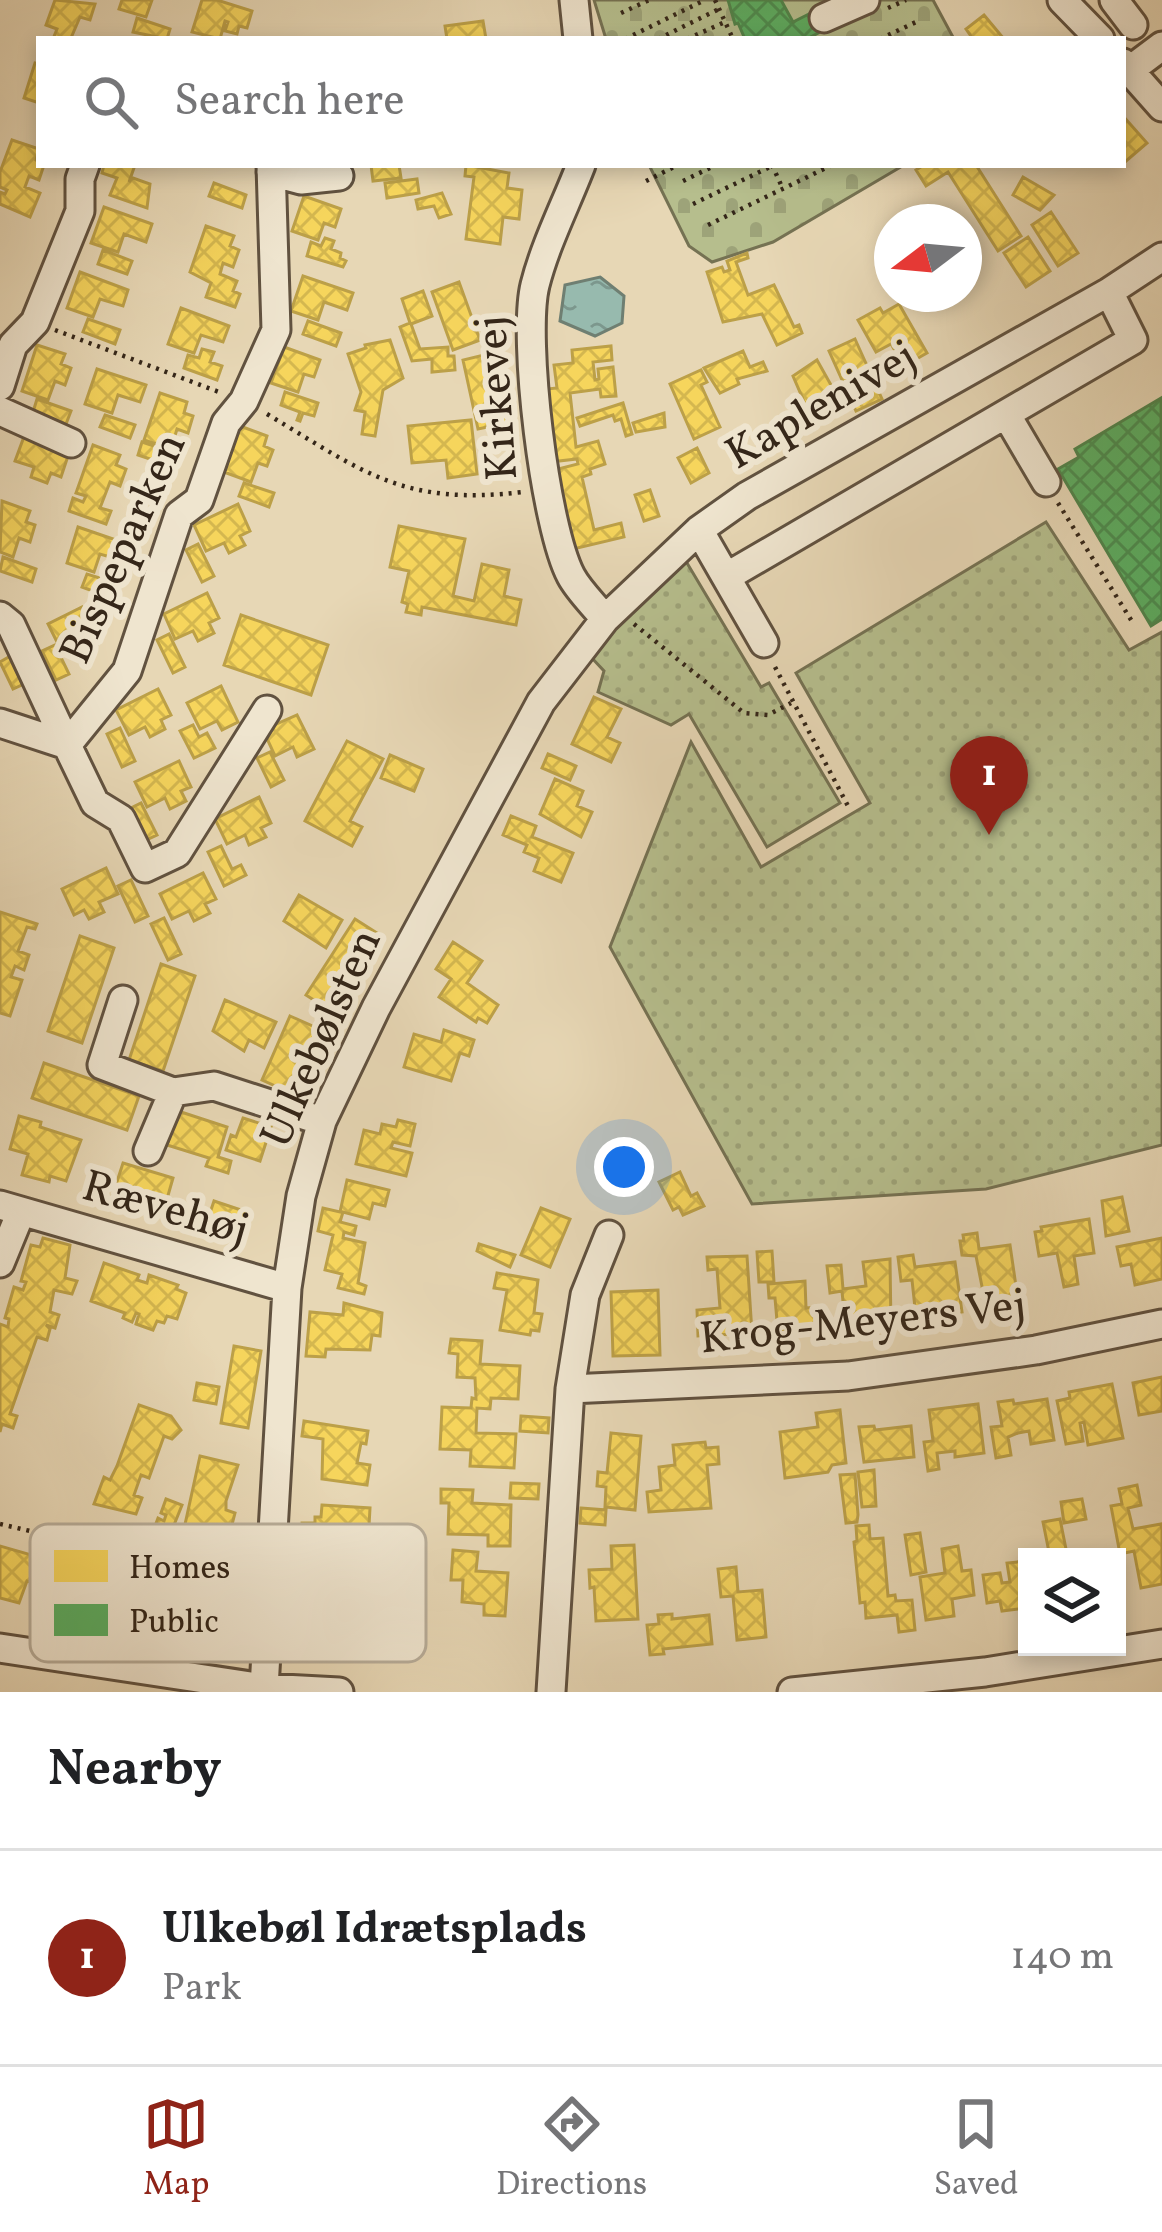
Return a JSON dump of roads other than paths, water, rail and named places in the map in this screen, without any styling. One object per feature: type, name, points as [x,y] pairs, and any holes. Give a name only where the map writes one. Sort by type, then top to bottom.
[{"type":"street","points":[[574,0],[578,36]]},
{"type":"street","points":[[824,18],[865,0]]},
{"type":"street","points":[[1062,0],[1097,36]]},
{"type":"street","points":[[1114,0],[1132,25]]},
{"type":"street","points":[[1162,46],[1127,66],[1162,107]]},
{"type":"street","points":[[0,386],[13,345],[35,322],[80,211],[84,168]]},
{"type":"street","name":"Kirkevej","points":[[580,168],[534,286],[530,338],[546,490],[571,576],[610,614]]},
{"type":"street","name":"Bispeparken","points":[[67,745],[127,671],[179,515],[200,500],[226,422],[244,401],[276,330],[271,169],[301,180],[339,176]]},
{"type":"street","name":"Kaplenivej","points":[[610,614],[699,530],[747,496],[1109,292],[1162,257]]},
{"type":"street","points":[[726,577],[1133,340],[1109,292]]},
{"type":"street","name":"Bispeparken","points":[[0,411],[71,443]]},
{"type":"street","points":[[1006,414],[1046,482]]},
{"type":"street","points":[[699,530],[764,643]]},
{"type":"street","name":"Ulkebølsten","points":[[274,1524],[287,1288],[301,1196],[322,1121],[376,1008],[542,702],[610,614]]},
{"type":"street","name":"Bispeparken","points":[[0,616],[11,625],[95,802],[121,819],[145,868],[177,853],[267,710]]},
{"type":"street","points":[[0,723],[67,745]]},
{"type":"street","points":[[124,1000],[102,1065],[173,1092],[214,1086],[322,1121]]},
{"type":"street","points":[[148,1151],[173,1092]]},
{"type":"street","name":"Rævehøj","points":[[0,1263],[10,1209],[287,1288]]},
{"type":"street","points":[[551,1692],[570,1389],[585,1295],[609,1235]]},
{"type":"street","name":"Krog-Meyers Vej","points":[[570,1389],[848,1376],[1036,1350],[1162,1324]]},
{"type":"street","points":[[791,1692],[987,1682],[1162,1644]]},
{"type":"street","points":[[0,1648],[30,1656]]},
{"type":"street","points":[[56,1662],[132,1681],[339,1692]]},
{"type":"street","name":"Ulkebølsten","points":[[264,1688],[266,1662]]},
{"type":"water","points":[[600,277],[624,296],[622,323],[595,336],[560,321],[565,285]]},
{"type":"place","name":"Ulkebøl Idrætsplads","points":[[989,835]]}]
